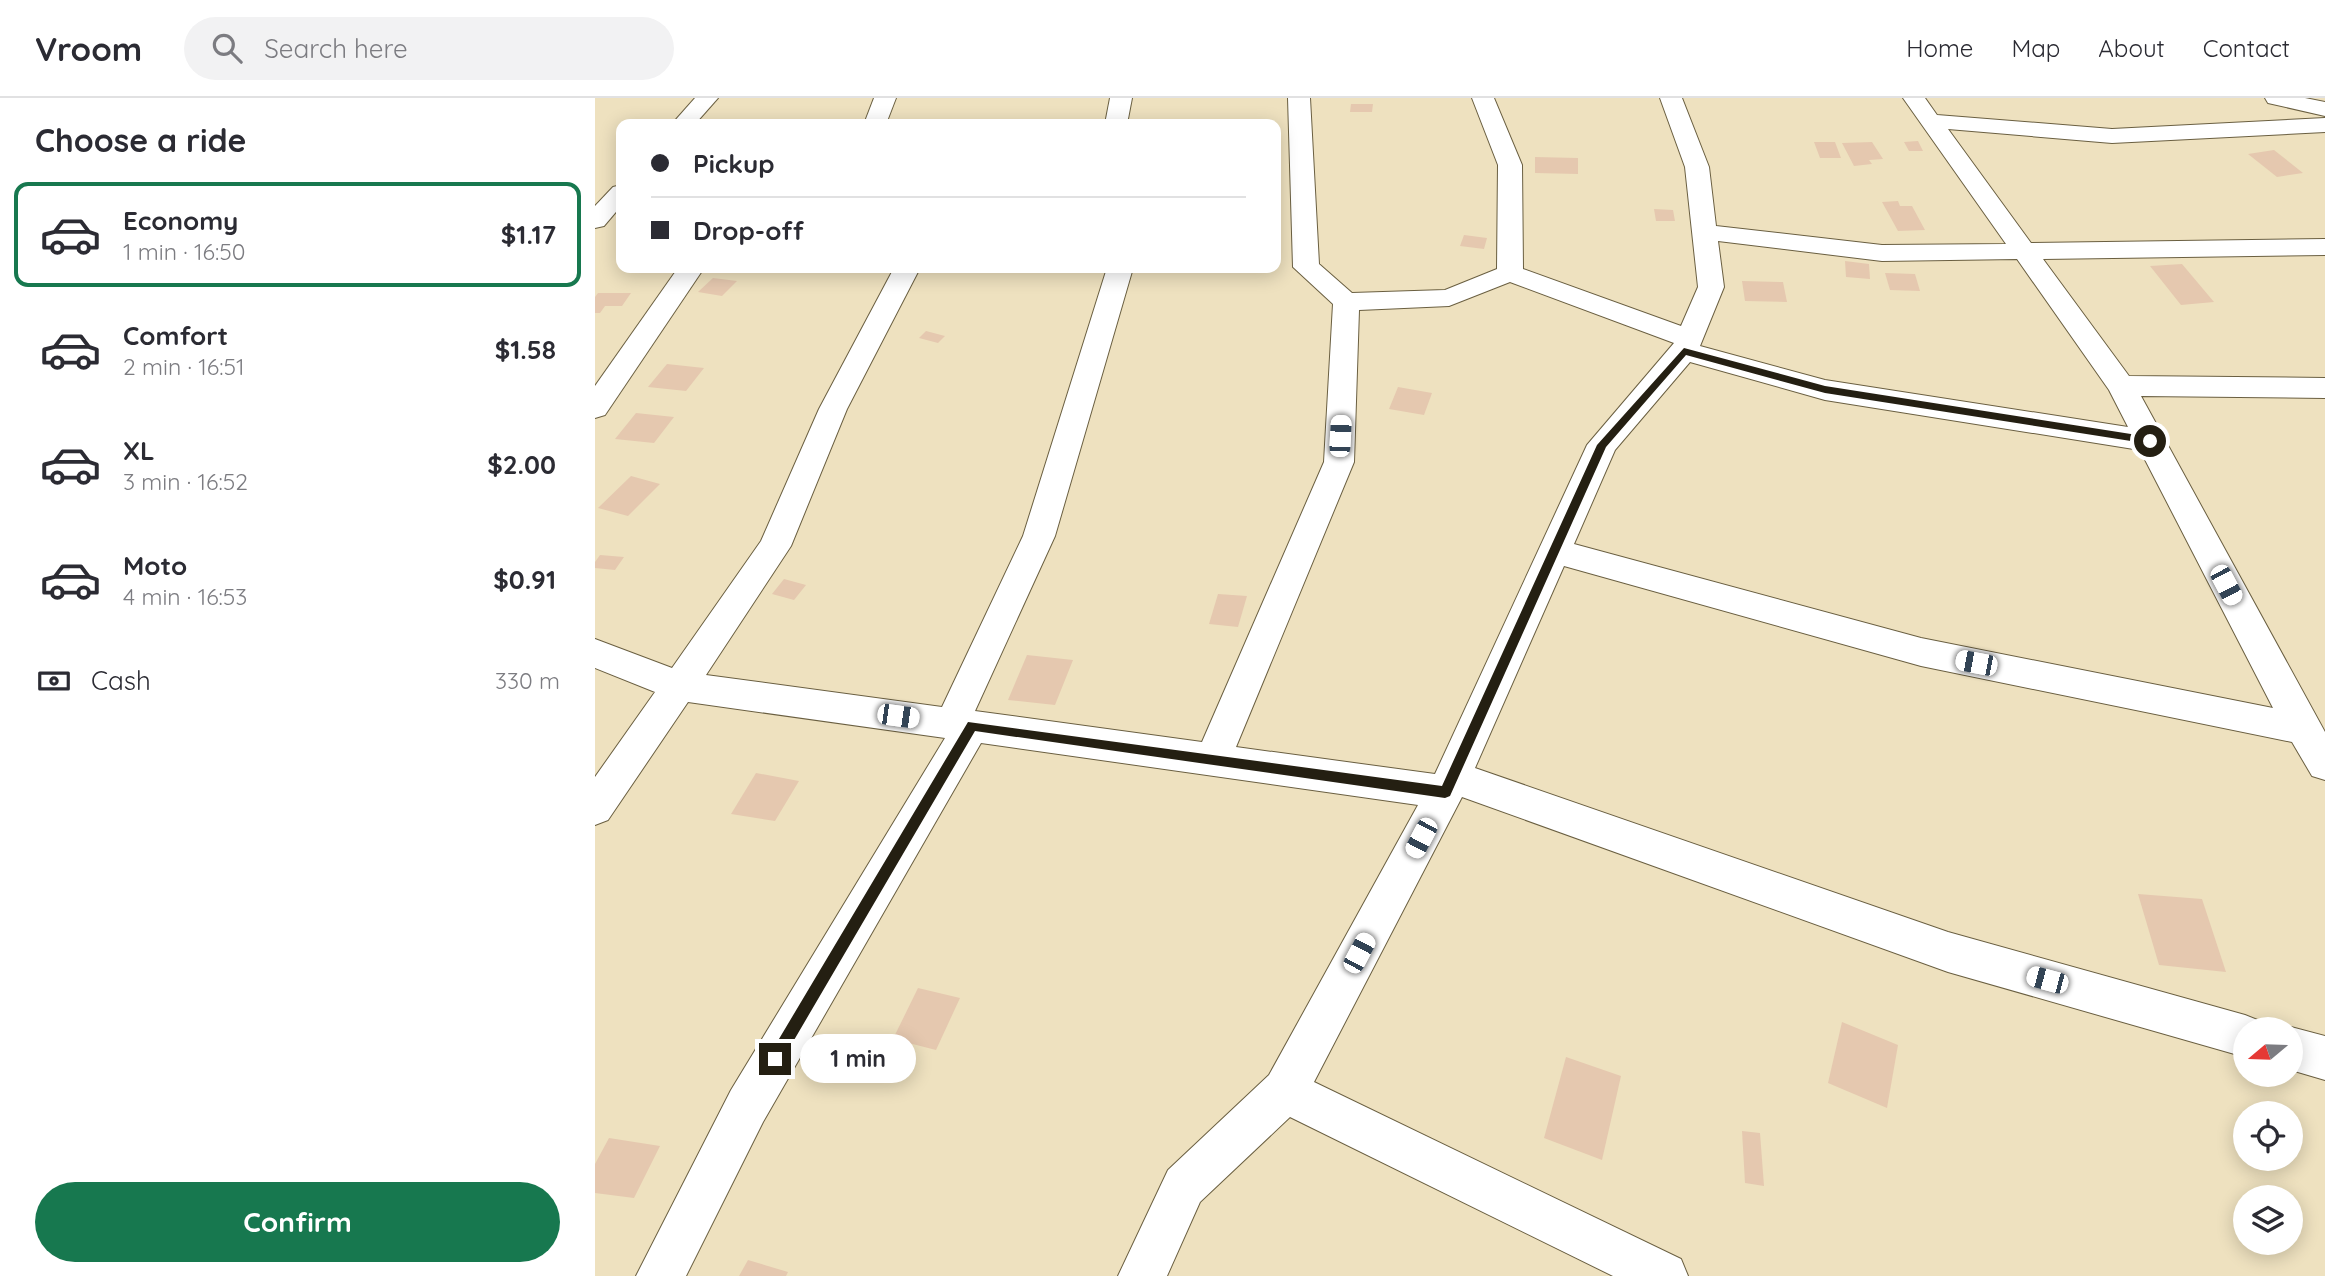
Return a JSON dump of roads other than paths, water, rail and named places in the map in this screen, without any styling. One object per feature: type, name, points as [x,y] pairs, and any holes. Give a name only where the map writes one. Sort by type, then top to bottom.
[{"type":"street","points":[[688,119],[707,98]]},
{"type":"street","points":[[877,119],[885,98]]},
{"type":"street","points":[[1117,119],[1121,98]]},
{"type":"street","points":[[1299,98],[1296,266],[1346,302],[1449,298],[1510,273],[1686,345],[1825,390],[2150,441]]},
{"type":"street","points":[[1483,98],[1510,164],[1510,273]]},
{"type":"street","points":[[1142,1276],[1184,1186],[1285,1091],[1449,785],[1602,445],[1686,345],[1711,287],[1697,167],[1671,98]]},
{"type":"street","points":[[2276,98],[2325,109]]},
{"type":"street","points":[[1923,109],[2112,136],[2325,125]]},
{"type":"street","points":[[1923,109],[2121,386],[2303,729],[2325,764]]},
{"type":"street","points":[[595,221],[616,198]]},
{"type":"street","points":[[595,226],[616,228]]},
{"type":"street","points":[[1704,232],[1882,253],[2325,247]]},
{"type":"street","points":[[595,408],[688,273]]},
{"type":"street","points":[[595,808],[775,546],[832,409],[904,273]]},
{"type":"street","points":[[660,1276],[747,1106],[962,724],[1039,536],[1118,273]]},
{"type":"street","points":[[1212,760],[1339,462],[1346,302]]},
{"type":"street","points":[[2121,386],[2325,388]]},
{"type":"street","points":[[1555,551],[1921,652],[2303,729]]},
{"type":"street","points":[[595,653],[680,686],[1212,760],[1449,785],[1948,952],[2233,1033]]},
{"type":"street","points":[[2303,1052],[2325,1058]]},
{"type":"street","points":[[1285,1091],[1664,1276]]}]
